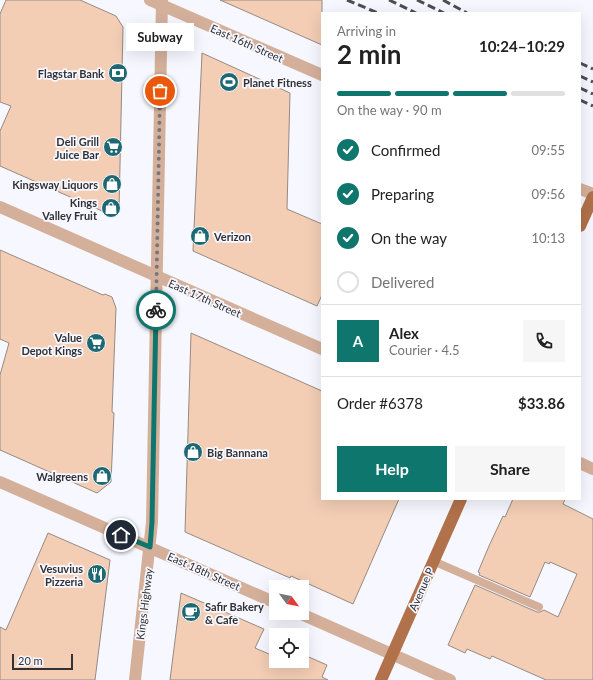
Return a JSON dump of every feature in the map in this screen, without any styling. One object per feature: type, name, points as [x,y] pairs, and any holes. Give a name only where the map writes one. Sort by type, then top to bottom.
[{"type":"main road","points":[[581,224],[593,197]]},
{"type":"main road","name":"Avenue P","points":[[381,680],[461,500]]},
{"type":"street","name":"East 16th Street","points":[[150,0],[162,2],[321,76]]},
{"type":"street","name":"Kings Highway","points":[[135,680],[152,522],[162,2]]},
{"type":"street","points":[[581,188],[593,194]]},
{"type":"street","name":"East 17th Street","points":[[0,207],[321,349]]},
{"type":"street","points":[[581,463],[593,469]]},
{"type":"street","name":"East 18th Street","points":[[0,482],[269,600]]},
{"type":"street","points":[[309,617],[450,680]]},
{"type":"lane","points":[[433,561],[539,607]]},
{"type":"building","points":[[6,0],[80,0],[116,16],[123,27],[119,211],[111,215],[0,166],[0,131],[11,106],[0,102],[0,14]]},
{"type":"building","points":[[220,0],[322,0],[321,45]]},
{"type":"building","points":[[202,53],[290,93],[287,209],[321,224],[321,297],[317,306],[193,251]]},
{"type":"building","points":[[0,250],[103,295],[105,294],[112,297],[116,308],[111,482],[97,493],[0,450],[0,375],[9,343],[0,339]]},
{"type":"building","points":[[191,333],[321,391],[321,500],[399,500],[353,604],[309,584],[309,580],[300,580],[291,576],[290,578],[185,532]]},
{"type":"building","points":[[513,500],[565,500],[563,504],[593,519],[593,680],[546,680],[492,656],[490,659],[467,649],[465,653],[448,645],[475,585],[537,612],[544,610],[558,617],[577,574],[550,562],[549,564],[545,562],[530,597],[479,575],[480,573],[478,572],[489,546],[503,516],[505,517]]},
{"type":"building","points":[[48,533],[110,560],[95,680],[0,680],[0,627],[6,630]]},
{"type":"building","points":[[181,593],[264,629],[255,648],[269,654],[269,668],[309,668],[309,657],[327,665],[322,677],[328,680],[170,680]]},
{"type":"railway","points":[[347,0],[376,12]]},
{"type":"railway","points":[[389,0],[414,12]]},
{"type":"railway","points":[[417,0],[442,12]]},
{"type":"railway","points":[[443,0],[465,12]]},
{"type":"railway","points":[[581,63],[593,69]]},
{"type":"railway","points":[[581,76],[593,82]]},
{"type":"railway","points":[[581,88],[593,94]]},
{"type":"railway","points":[[581,100],[593,106]]},
{"type":"way so far","points":[[156,310],[160,91]]},
{"type":"place","name":"Flagstar Bank","points":[[118,73]]},
{"type":"place","name":"Planet Fitness","points":[[229,82]]},
{"type":"place","name":"Subway","points":[[160,91]]},
{"type":"place","name":"Deli Grill Juice Bar","points":[[113,147]]},
{"type":"place","name":"Kingsway Liquors","points":[[112,184]]},
{"type":"place","name":"Kings Valley Fruit","points":[[111,208]]},
{"type":"place","name":"Verizon","points":[[200,236]]},
{"type":"place","name":"Value Depot Kings","points":[[96,343]]},
{"type":"place","name":"Big Bannana","points":[[193,452]]},
{"type":"place","name":"Walgreens","points":[[102,476]]},
{"type":"place","name":"Vesuvius Pizzeria","points":[[97,574]]},
{"type":"place","name":"Safir Bakery & Cafe","points":[[191,612]]},
{"type":"route","points":[[121,535],[150,547],[152,522],[156,310]]}]
